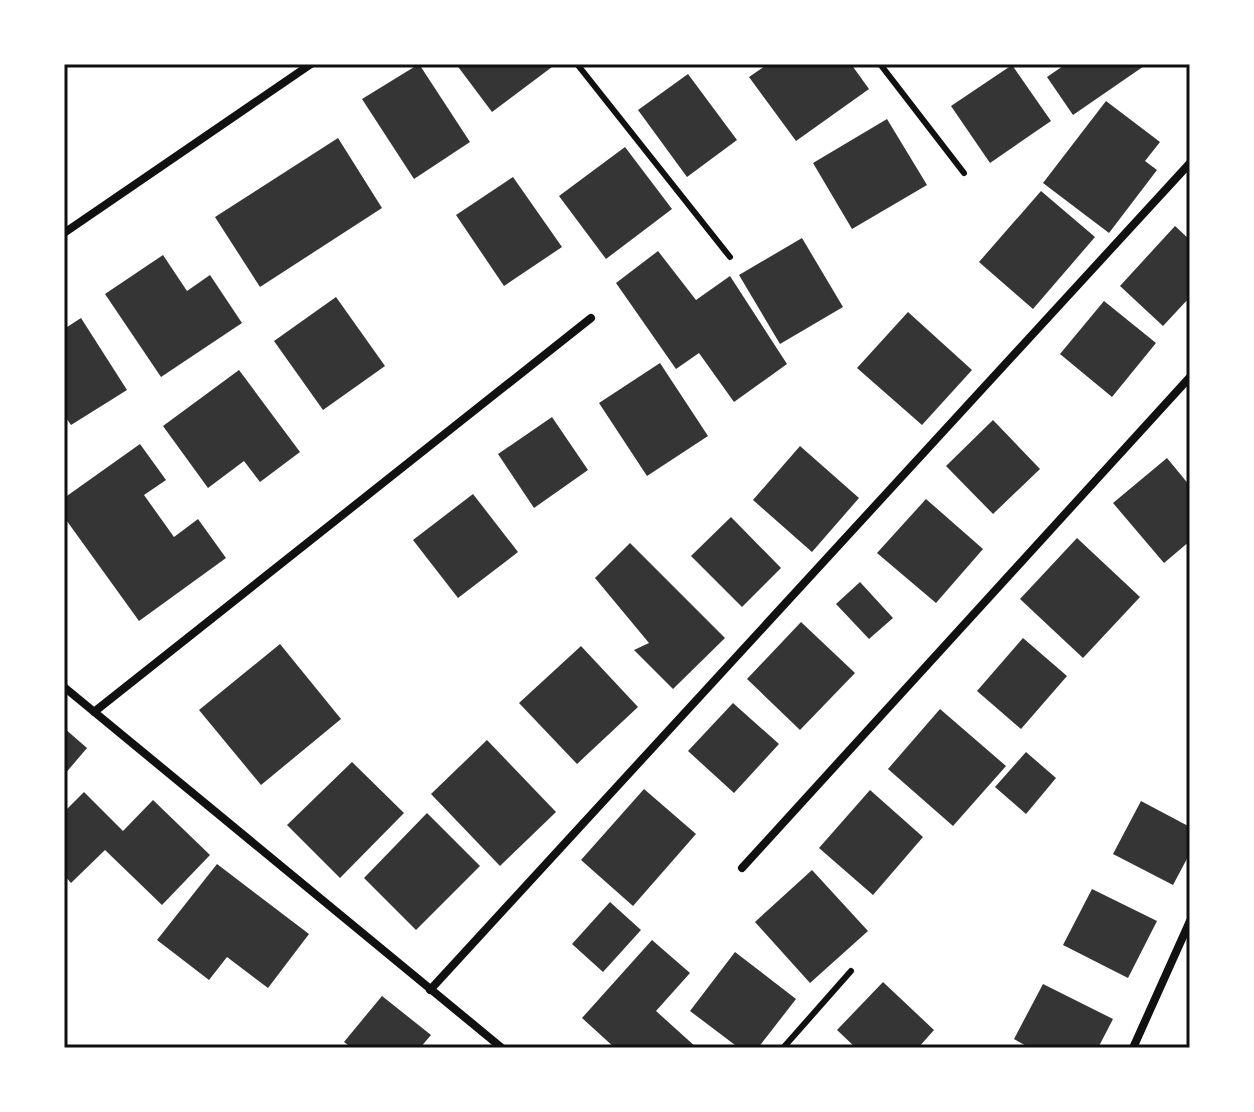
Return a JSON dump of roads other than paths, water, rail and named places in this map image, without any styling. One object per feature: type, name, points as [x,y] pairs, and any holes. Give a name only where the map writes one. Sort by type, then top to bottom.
[{"type":"street","points":[[64,233],[311,64]]},
{"type":"street","points":[[430,990],[1190,163]]},
{"type":"street","points":[[94,712],[591,318]]},
{"type":"street","points":[[742,868],[1190,377]]},
{"type":"street","points":[[64,687],[502,1048]]},
{"type":"street","points":[[1133,1048],[1190,921]]},
{"type":"lane","points":[[577,64],[730,257]]},
{"type":"lane","points":[[880,64],[964,173]]},
{"type":"lane","points":[[783,1048],[851,971]]}]
